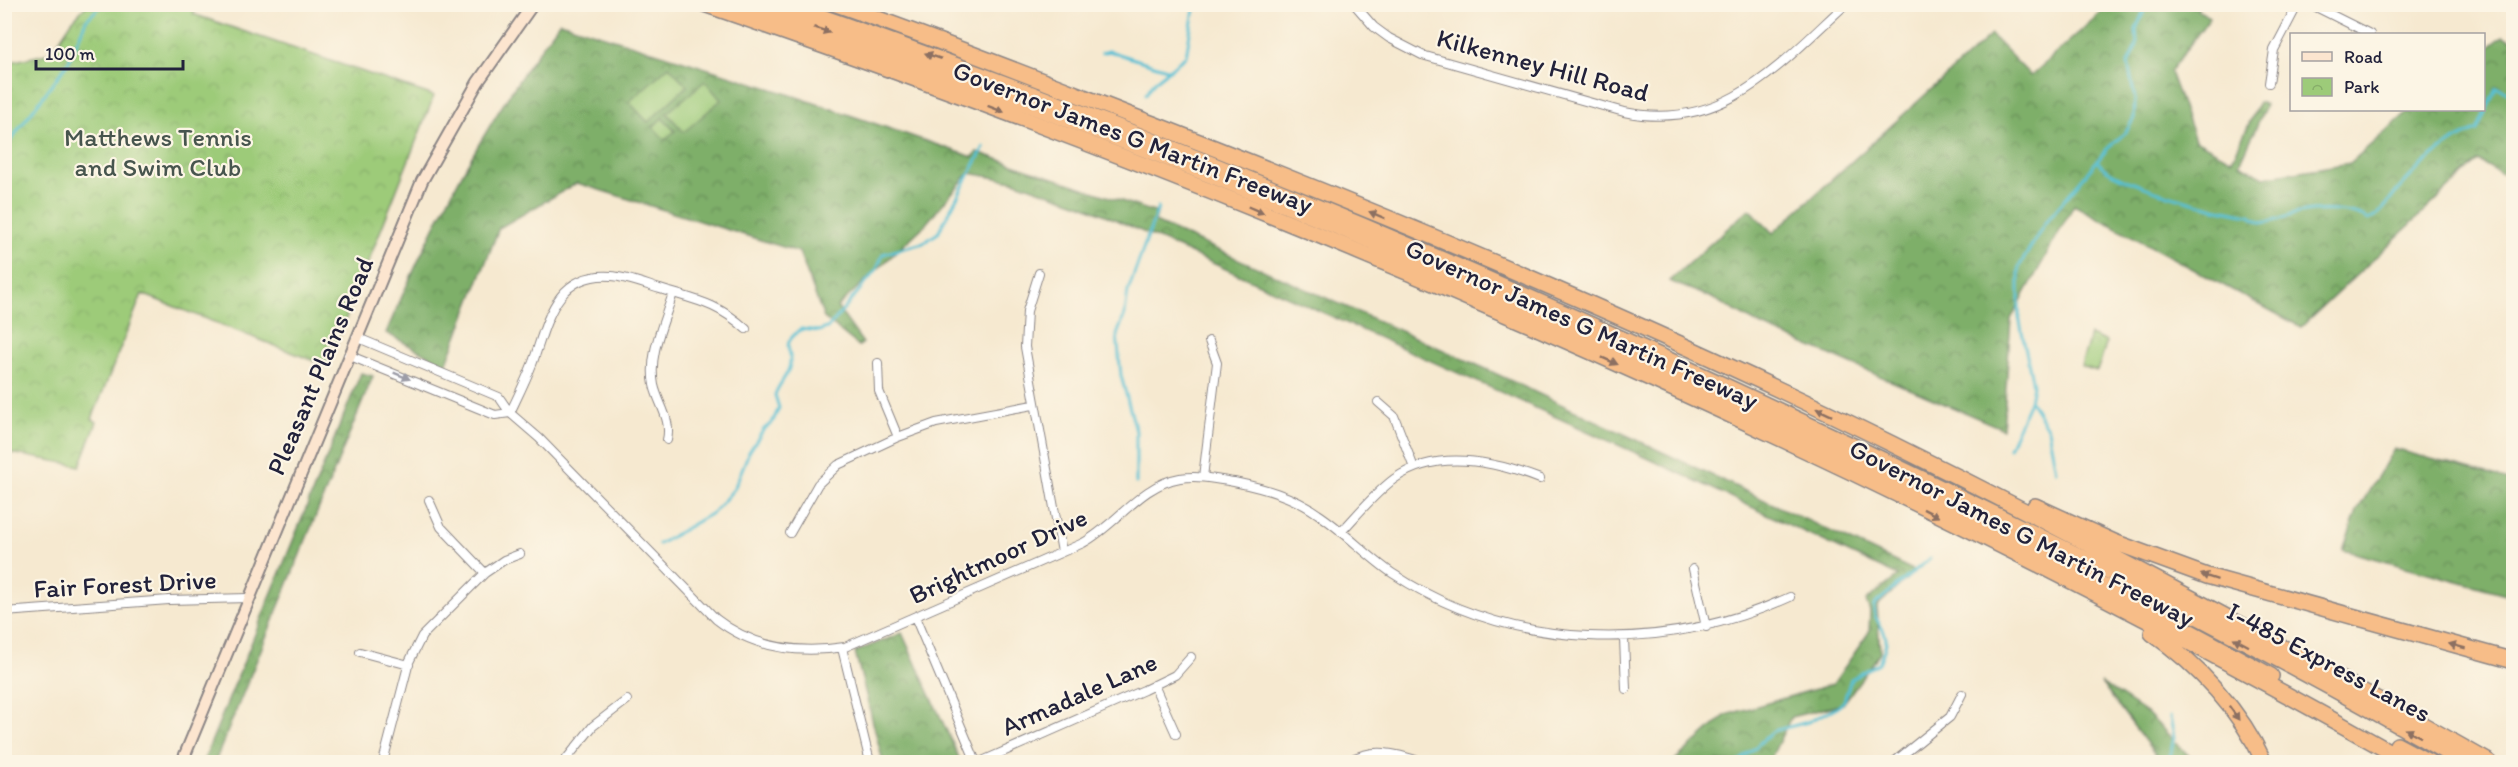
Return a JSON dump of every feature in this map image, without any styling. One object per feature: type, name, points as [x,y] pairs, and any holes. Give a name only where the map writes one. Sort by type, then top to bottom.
[{"type":"highway","name":"Governor James G Martin Freeway","points":[[704,4],[864,59],[1070,137],[1438,284],[1831,463],[2094,595],[2296,700],[2408,762]]},
{"type":"highway","name":"I-485 Express Lanes","points":[[747,4],[966,81],[1212,176],[1474,285],[1834,449],[2183,627],[2429,762]]},
{"type":"highway","name":"I-485 Express Lanes","points":[[785,4],[970,69],[1312,204],[1648,349],[1971,502],[2100,567],[2463,762]]},
{"type":"highway","name":"Governor James G Martin Freeway","points":[[836,4],[1233,155],[1529,278],[1869,433],[2294,652],[2489,762]]},
{"type":"highway","points":[[1979,488],[2007,493],[2114,542],[2207,576],[2514,661]]},
{"type":"highway","points":[[2094,595],[2191,662],[2230,708],[2264,762]]},
{"type":"street","name":"Pleasant Plains Road","points":[[182,762],[348,355],[422,181],[478,82],[533,4]]},
{"type":"street","name":"Kilkenney Hill Road","points":[[1354,4],[1389,38],[1422,55],[1624,112],[1657,117],[1705,110],[1749,90],[1846,4]]},
{"type":"street","points":[[2269,83],[2274,50],[2298,4]]},
{"type":"street","points":[[2310,4],[2368,33]]},
{"type":"street","points":[[1039,273],[1027,311],[1024,331],[1033,405],[1062,552]]},
{"type":"street","points":[[348,355],[495,415],[510,412],[528,375],[548,314],[555,301],[570,288],[592,278],[611,276],[720,308],[746,329]]},
{"type":"street","points":[[667,440],[667,420],[654,385],[653,366],[656,348],[673,294]]},
{"type":"street","name":"Brightmoor Drive","points":[[356,337],[500,397],[510,412],[539,438],[722,625],[747,638],[777,648],[804,651],[842,648],[1062,552],[1104,531],[1136,500],[1160,484],[1179,478],[1203,477],[1280,494],[1317,513],[1404,580],[1479,616],[1540,632],[1624,638],[1706,627],[1790,597]]},
{"type":"street","points":[[1203,477],[1217,363],[1209,341]]},
{"type":"street","points":[[878,363],[879,390],[898,436]]},
{"type":"street","points":[[1378,402],[1394,416],[1414,468]]},
{"type":"street","points":[[790,533],[810,497],[830,471],[898,436],[954,419],[1033,405]]},
{"type":"street","points":[[1341,532],[1384,488],[1414,468],[1444,462],[1477,461],[1504,466],[1540,479]]},
{"type":"street","points":[[429,500],[441,527],[485,573]]},
{"type":"street","points":[[383,762],[408,665],[422,636],[485,573],[504,560],[520,554]]},
{"type":"street","points":[[1692,569],[1706,627]]},
{"type":"street","name":"Fair Forest Drive","points":[[4,612],[169,600],[248,598]]},
{"type":"street","points":[[915,617],[978,762]]},
{"type":"street","points":[[1624,638],[1626,689]]},
{"type":"street","points":[[842,648],[870,762]]},
{"type":"street","points":[[360,652],[408,665]]},
{"type":"street","name":"Armadale Lane","points":[[978,762],[1175,675],[1191,657]]},
{"type":"street","points":[[1154,685],[1176,735]]},
{"type":"street","points":[[1894,762],[1950,717],[1962,694]]},
{"type":"street","points":[[564,762],[593,726],[627,700]]},
{"type":"street","points":[[1347,762],[1378,752],[1396,753],[1421,762]]},
{"type":"green space","name":"Matthews Tennis and Swim Club","points":[[87,5],[197,5],[193,14],[434,96],[327,366],[142,294],[92,419],[97,422],[80,466],[5,452],[4,73],[11,62],[51,53],[72,21]]},
{"type":"green space","points":[[2109,5],[2199,5],[2197,10],[2210,17],[2170,72],[2195,140],[2232,160],[2259,102],[2266,105],[2240,164],[2264,177],[2350,163],[2409,111],[2485,111],[2485,50],[2503,36],[2513,41],[2513,180],[2478,161],[2301,327],[2074,205],[2011,319],[2003,429],[1760,325],[1712,298],[1669,281],[1749,209],[1773,233],[1991,35],[2031,76]]},
{"type":"green space","points":[[560,22],[785,93],[973,157],[977,152],[1157,213],[1155,222],[1484,368],[1915,571],[1877,606],[1880,653],[1843,704],[1791,717],[1769,762],[1673,762],[1726,715],[1833,684],[1869,632],[1870,611],[1866,601],[1898,576],[1645,457],[1085,206],[1013,181],[969,173],[924,226],[837,307],[863,343],[859,346],[824,318],[799,252],[577,183],[499,228],[446,365],[386,333],[423,250],[463,172],[508,97]]},
{"type":"green space","points":[[669,66],[687,86],[648,122],[629,102]]},
{"type":"green space","points":[[705,81],[721,100],[684,132],[667,113]]},
{"type":"green space","points":[[662,118],[675,131],[665,140],[653,127]]},
{"type":"green space","points":[[2090,335],[2107,342],[2097,371],[2081,366]]},
{"type":"green space","points":[[361,373],[373,376],[215,762],[203,762]]},
{"type":"green space","points":[[2394,449],[2513,481],[2513,596],[2343,550],[2357,511]]},
{"type":"green space","points":[[902,633],[961,762],[883,762],[855,652]]},
{"type":"green space","points":[[2101,683],[2149,715],[2195,762],[2161,762]]},
{"type":"waterway","points":[[4,149],[68,63],[86,20],[103,4]]},
{"type":"waterway","points":[[1146,94],[1154,82],[1186,56],[1195,4]]},
{"type":"waterway","points":[[2056,471],[2048,429],[2030,401],[2033,385],[2019,317],[2019,267],[2045,223],[2108,148],[2126,132],[2134,118],[2135,99],[2128,63],[2137,45],[2136,29],[2147,4]]},
{"type":"waterway","points":[[1102,53],[1109,51],[1170,70]]},
{"type":"waterway","points":[[2099,163],[2108,171],[2146,187],[2194,203],[2251,215],[2262,222],[2316,211],[2344,212],[2369,220],[2382,211],[2424,163],[2455,140],[2477,130],[2496,88],[2514,94]]},
{"type":"waterway","points":[[659,544],[714,512],[734,489],[749,452],[764,429],[772,423],[779,408],[775,395],[789,368],[788,344],[794,335],[801,329],[819,331],[829,327],[877,269],[883,254],[923,243],[938,233],[984,147]]},
{"type":"waterway","points":[[1136,483],[1136,431],[1121,376],[1117,335],[1125,314],[1128,291],[1158,208]]},
{"type":"waterway","points":[[2009,448],[2030,401]]},
{"type":"waterway","points":[[1739,762],[1773,731],[1808,722],[1844,701],[1851,679],[1879,663],[1884,651],[1886,638],[1876,618],[1874,605],[1930,558]]},
{"type":"waterway","points":[[2169,762],[2174,737],[2170,717]]}]
